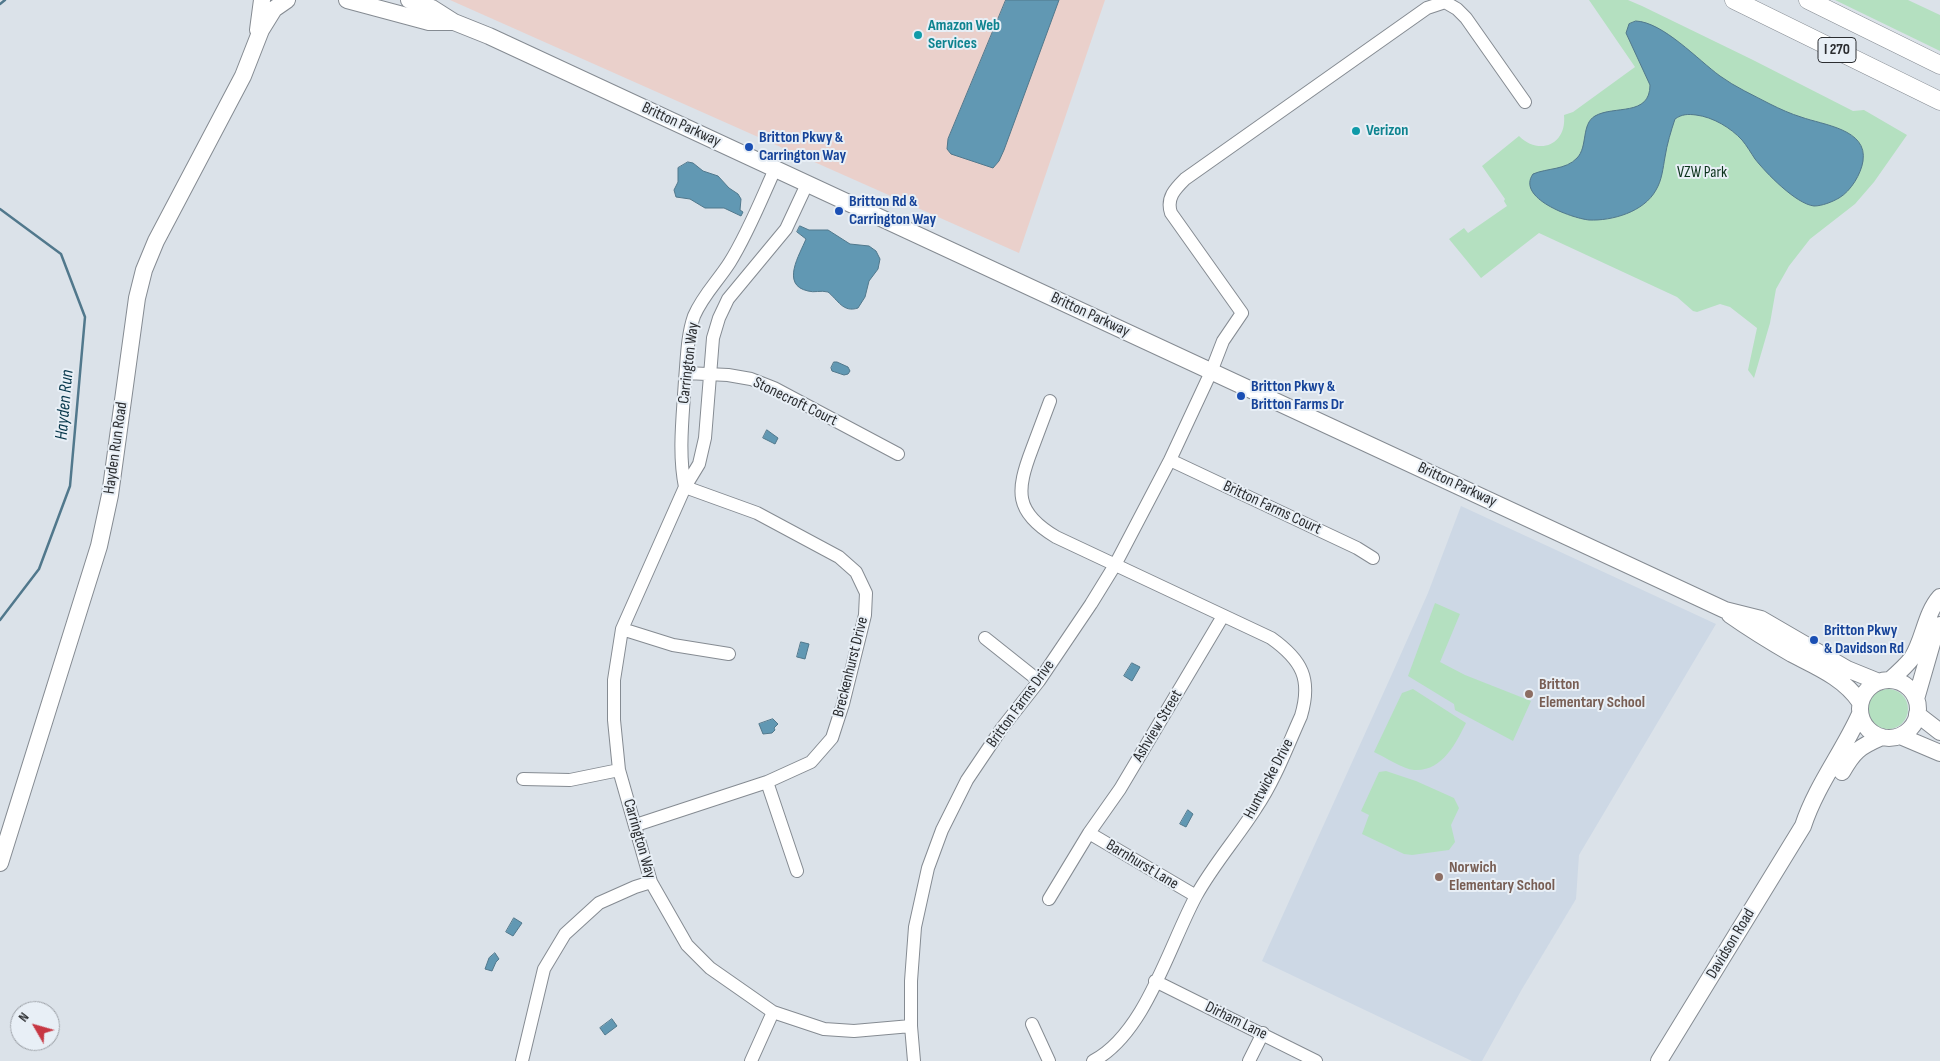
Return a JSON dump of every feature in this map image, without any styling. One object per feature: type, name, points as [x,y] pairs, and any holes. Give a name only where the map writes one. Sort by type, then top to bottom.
[{"type":"highway","name":"I 270","points":[[1734,0],[1940,101]]},
{"type":"highway","name":"I 270","points":[[1808,0],[1940,64]]},
{"type":"main road","name":"Hayden Run Road","points":[[256,46],[262,0]]},
{"type":"main road","name":"Hayden Run Road","points":[[0,863],[99,546],[110,495],[134,316],[144,270],[156,241],[243,76],[267,19],[274,9],[287,0]]},
{"type":"main road","name":"Britton Parkway","points":[[347,0],[429,22],[454,22]]},
{"type":"main road","name":"Britton Parkway","points":[[409,0],[432,8],[454,22],[498,40],[1725,610],[1761,619],[1847,669],[1884,681]]},
{"type":"main road","points":[[1940,597],[1925,624],[1912,657],[1899,673],[1870,686],[1864,693],[1860,708],[1867,729],[1882,737],[1891,738],[1900,736],[1914,723],[1933,640],[1940,625]]},
{"type":"main road","name":"Britton Parkway","points":[[1725,610],[1753,631],[1833,676],[1849,688],[1860,708]]},
{"type":"main road","points":[[1884,681],[1903,684],[1913,693],[1917,707],[1940,732]]},
{"type":"main road","name":"Davidson Road","points":[[1659,1061],[1803,826],[1810,805],[1846,744],[1860,708]]},
{"type":"main road","points":[[1900,736],[1940,753]]},
{"type":"main road","name":"Davidson Road","points":[[1803,826],[1820,809],[1853,755],[1862,746],[1882,737]]},
{"type":"street","name":"Britton Farms Drive","points":[[914,1061],[911,1026],[911,981],[915,927],[928,868],[942,830],[972,772],[1002,728],[1039,681],[1115,565],[1170,460],[1211,372],[1223,341],[1242,313],[1171,213],[1169,201],[1173,192],[1185,179],[1427,8],[1445,2],[1457,9],[1466,18],[1525,102]]},
{"type":"street","name":"Carrington Way","points":[[685,487],[682,470],[682,425],[689,336],[694,317],[703,297],[729,264],[775,169]]},
{"type":"street","name":"Carrington Way","points":[[807,184],[786,229],[728,299],[713,338],[706,438],[699,464],[685,487],[622,629],[614,680],[614,720],[619,770],[636,825],[650,882],[687,945],[710,968],[772,1012],[824,1029],[854,1031],[911,1026]]},
{"type":"street","name":"Stonecroft Court","points":[[686,372],[751,379],[774,388],[898,454]]},
{"type":"street","name":"Huntwicke Drive","points":[[1050,401],[1021,480],[1021,495],[1024,508],[1033,520],[1042,529],[1271,638],[1295,658],[1302,671],[1306,686],[1306,701],[1301,716],[1257,807],[1215,864],[1196,896],[1135,1020],[1120,1040],[1101,1057],[1093,1061]]},
{"type":"street","name":"Britton Farms Court","points":[[1170,460],[1358,548],[1373,558]]},
{"type":"street","name":"Breckenhurst Drive","points":[[636,825],[767,782],[811,762],[832,738],[843,704],[865,615],[866,593],[856,572],[839,557],[757,513],[685,487]]},
{"type":"street","name":"Ashview Street","points":[[1049,899],[1089,833],[1120,789],[1223,616]]},
{"type":"street","points":[[622,629],[673,645],[729,654]]},
{"type":"street","points":[[985,638],[1039,681]]},
{"type":"street","points":[[523,779],[570,780],[619,770]]},
{"type":"street","points":[[767,782],[797,871]]},
{"type":"street","name":"Barnhurst Lane","points":[[1089,833],[1196,896]]},
{"type":"street","points":[[522,1061],[544,969],[565,934],[600,903],[650,882]]},
{"type":"street","name":"Dirham Lane","points":[[1155,982],[1263,1033],[1316,1061]]},
{"type":"street","points":[[751,1061],[772,1012]]},
{"type":"street","points":[[1032,1024],[1049,1061]]},
{"type":"street","points":[[1249,1061],[1263,1033]]},
{"type":"shaded area","points":[[450,0],[1105,0],[1019,253]]},
{"type":"shaded area","name":"Norwich Elementary School","points":[[1461,506],[1716,624],[1579,855],[1576,899],[1522,989],[1482,1061],[1472,1061],[1262,961],[1428,593]]},
{"type":"green space","name":"VZW Park","points":[[1589,0],[1628,0],[1853,111],[1864,110],[1907,135],[1874,182],[1855,204],[1810,239],[1789,266],[1776,289],[1770,323],[1754,378],[1748,370],[1757,328],[1730,307],[1720,304],[1697,312],[1693,311],[1677,297],[1539,233],[1481,278],[1449,239],[1464,228],[1468,233],[1507,206],[1504,201],[1505,199],[1482,166],[1519,136],[1535,145],[1543,146],[1550,144],[1561,134],[1564,125],[1564,115],[1573,112],[1635,67]]},
{"type":"green space","points":[[1835,0],[1908,0],[1940,15],[1940,51]]},
{"type":"green space","points":[[1435,603],[1460,614],[1440,662],[1465,675],[1531,701],[1513,741],[1455,710],[1454,704],[1408,676]]},
{"type":"green space","points":[[1413,689],[1466,723],[1447,755],[1433,766],[1414,770],[1374,752],[1402,693]]},
{"type":"green space","points":[[1892,689],[1899,692],[1905,698],[1908,709],[1907,717],[1899,726],[1892,729],[1884,729],[1877,726],[1869,717],[1868,705],[1871,698],[1880,690]]},
{"type":"green space","points":[[1386,771],[1416,781],[1454,798],[1459,808],[1451,825],[1455,842],[1449,850],[1412,855],[1404,854],[1362,834],[1369,815],[1361,811],[1379,772]]},
{"type":"water","points":[[1006,0],[1059,0],[1004,150],[993,168],[951,154],[947,149],[948,139]]},
{"type":"water","points":[[1636,21],[1646,23],[1669,35],[1720,76],[1744,91],[1789,113],[1832,126],[1851,135],[1859,142],[1863,150],[1863,161],[1858,177],[1851,187],[1839,198],[1824,205],[1814,206],[1807,204],[1790,194],[1766,172],[1733,131],[1709,118],[1688,115],[1675,119],[1658,186],[1651,198],[1636,209],[1617,217],[1589,220],[1559,211],[1539,199],[1532,191],[1530,183],[1533,174],[1562,167],[1573,162],[1582,148],[1588,124],[1595,116],[1638,106],[1644,102],[1648,95],[1650,85],[1626,33],[1629,24]]},
{"type":"water","points":[[688,162],[693,163],[703,171],[718,176],[729,188],[738,194],[741,199],[740,210],[743,212],[741,216],[724,208],[705,208],[690,199],[676,197],[674,190],[678,182],[678,168]]},
{"type":"water","points":[[800,226],[809,230],[828,230],[850,244],[869,246],[876,251],[880,259],[878,269],[869,281],[865,297],[858,308],[848,309],[828,292],[808,291],[800,288],[795,282],[793,276],[794,268],[806,239],[797,232]]},
{"type":"water","points":[[834,362],[848,367],[850,371],[848,374],[844,375],[832,371],[831,368]]},
{"type":"water","points":[[767,430],[778,438],[775,444],[763,438]]},
{"type":"water","points":[[801,642],[809,644],[805,659],[797,657]]},
{"type":"water","points":[[1132,663],[1140,667],[1132,681],[1124,676]]},
{"type":"water","points":[[773,719],[778,724],[774,728],[775,730],[772,733],[763,734],[759,724]]},
{"type":"water","points":[[1188,810],[1193,814],[1186,827],[1180,824]]},
{"type":"water","points":[[514,918],[522,923],[513,936],[506,932]]},
{"type":"water","points":[[495,953],[499,959],[492,971],[485,969],[489,958]]},
{"type":"water","points":[[612,1019],[617,1026],[605,1035],[600,1028]]},
{"type":"waterway","name":"Hayden Run","points":[[0,4],[5,0]]},
{"type":"waterway","name":"Hayden Run","points":[[0,209],[61,254],[85,317],[70,486],[39,569],[0,620]]},
{"type":"place","name":"Amazon Web Services","points":[[918,35]]},
{"type":"place","name":"Verizon","points":[[1356,131]]},
{"type":"place","name":"Britton Pkwy & Carrington Way","points":[[749,147]]},
{"type":"place","name":"Britton Rd & Carrington Way","points":[[839,211]]},
{"type":"place","name":"Britton Pkwy & Britton Farms Dr","points":[[1241,396]]},
{"type":"place","name":"Britton Pkwy & Davidson Rd","points":[[1814,640]]},
{"type":"place","name":"Britton Elementary School","points":[[1529,694]]},
{"type":"place","name":"Norwich Elementary School","points":[[1439,877]]}]
